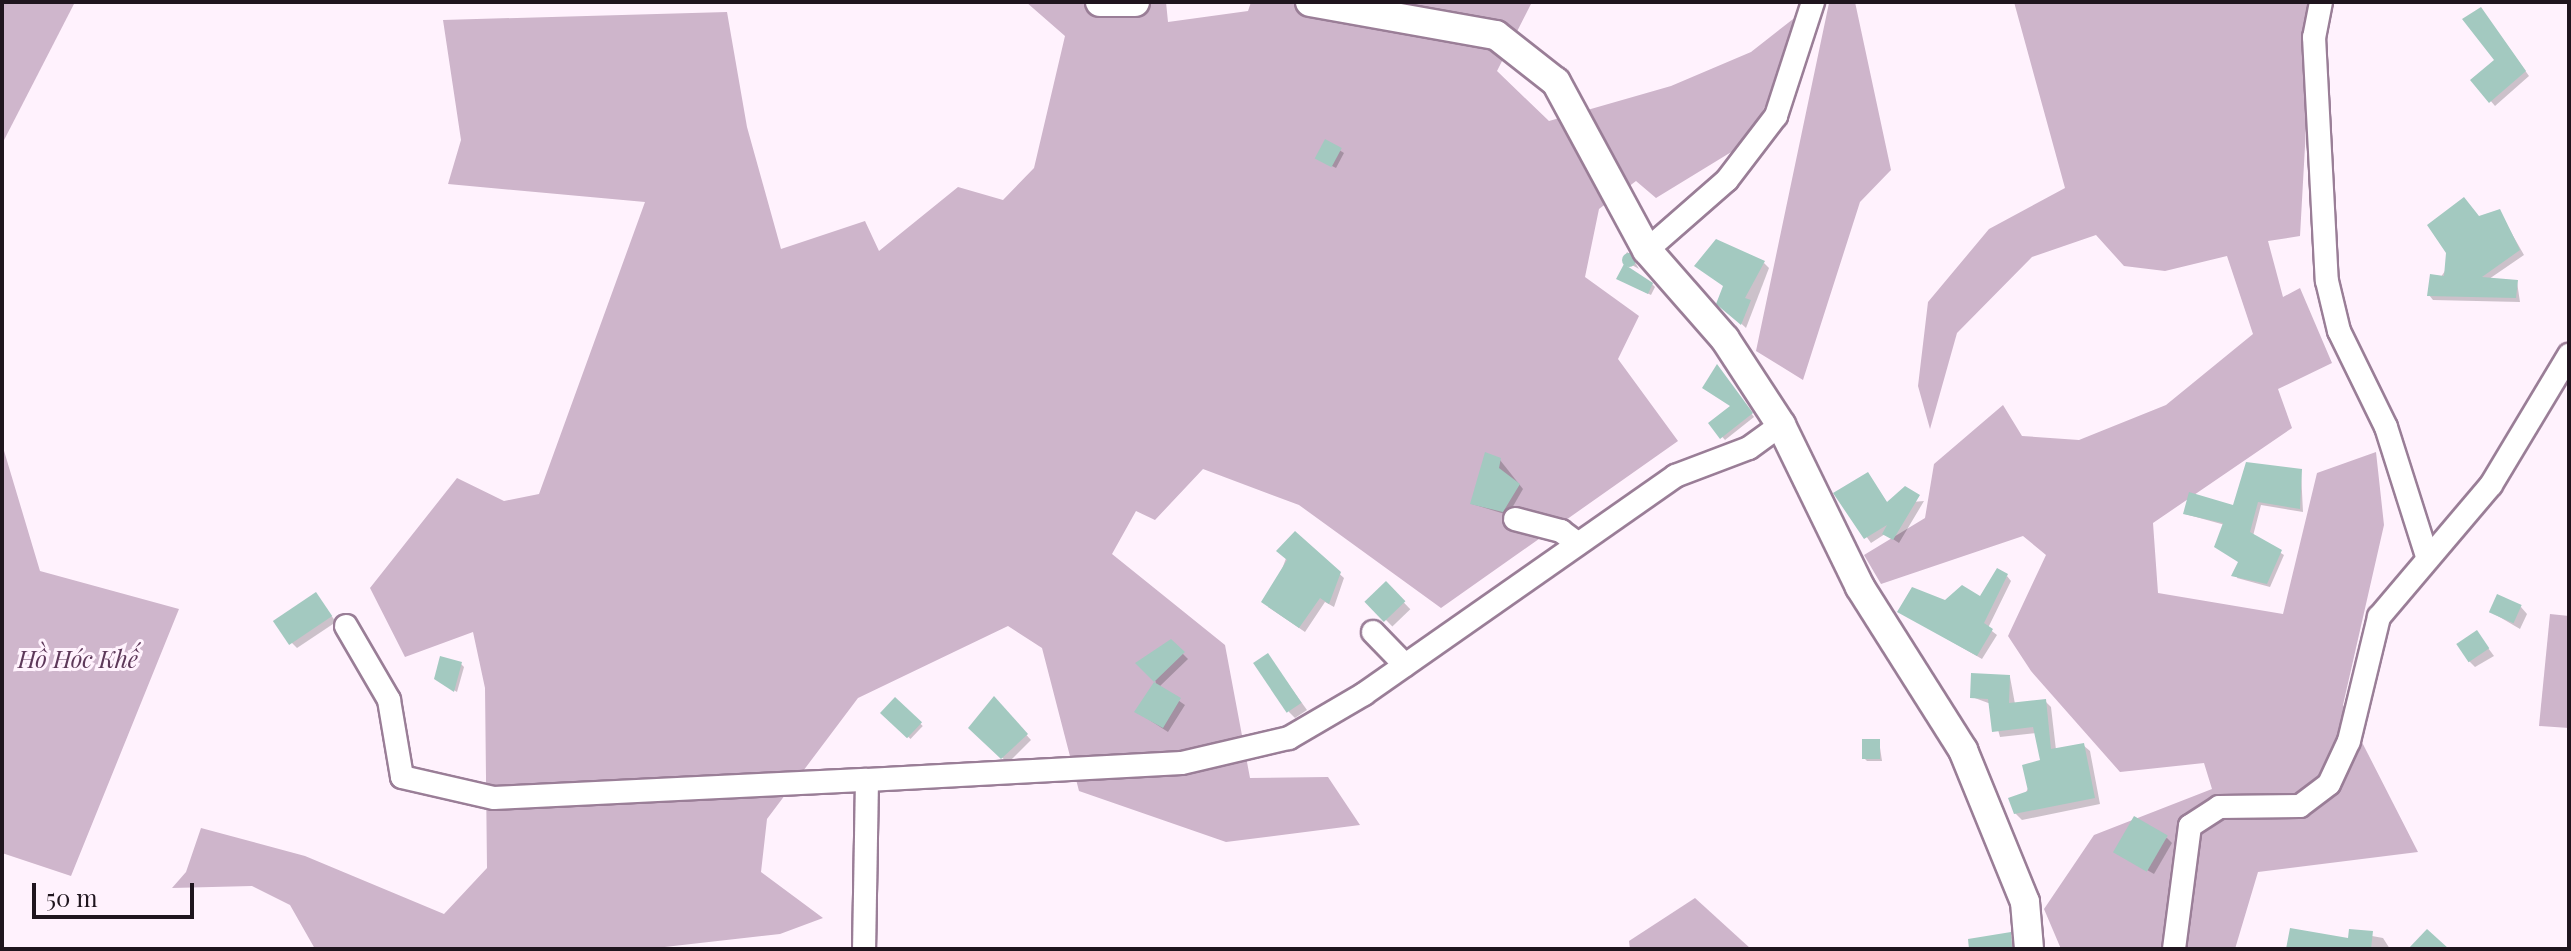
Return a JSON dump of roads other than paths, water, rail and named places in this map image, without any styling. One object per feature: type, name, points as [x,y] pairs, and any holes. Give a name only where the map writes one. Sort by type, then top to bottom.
[{"type":"street","points":[[1100,2],[1135,2]]},
{"type":"street","points":[[1310,2],[1496,35],[1556,82],[1647,250],[1725,339],[1781,425],[1860,587],[1963,750],[2025,902],[2029,949]]},
{"type":"street","points":[[1647,250],[1727,180],[1776,116],[1813,2]]},
{"type":"street","points":[[2321,2],[2314,37],[2327,281],[2339,331],[2386,427],[2427,556]]},
{"type":"street","points":[[2174,949],[2190,826],[2219,807],[2300,806],[2329,784],[2349,741],[2379,617],[2427,556],[2491,485],[2569,355]]},
{"type":"street","points":[[346,626],[385,691],[402,777],[494,798],[1182,763],[1289,738],[1405,665],[1675,476],[1749,448],[1781,425]]},
{"type":"street","points":[[1515,519],[1561,531],[1578,544]]},
{"type":"street","points":[[1373,632],[1405,665]]},
{"type":"street","points":[[864,949],[867,780]]},
{"type":"water","points":[[2,2],[75,2],[2,144]]},
{"type":"water","name":"Hồ Hóc Khế","points":[[2,444],[40,571],[179,609],[71,876],[2,853]]}]
